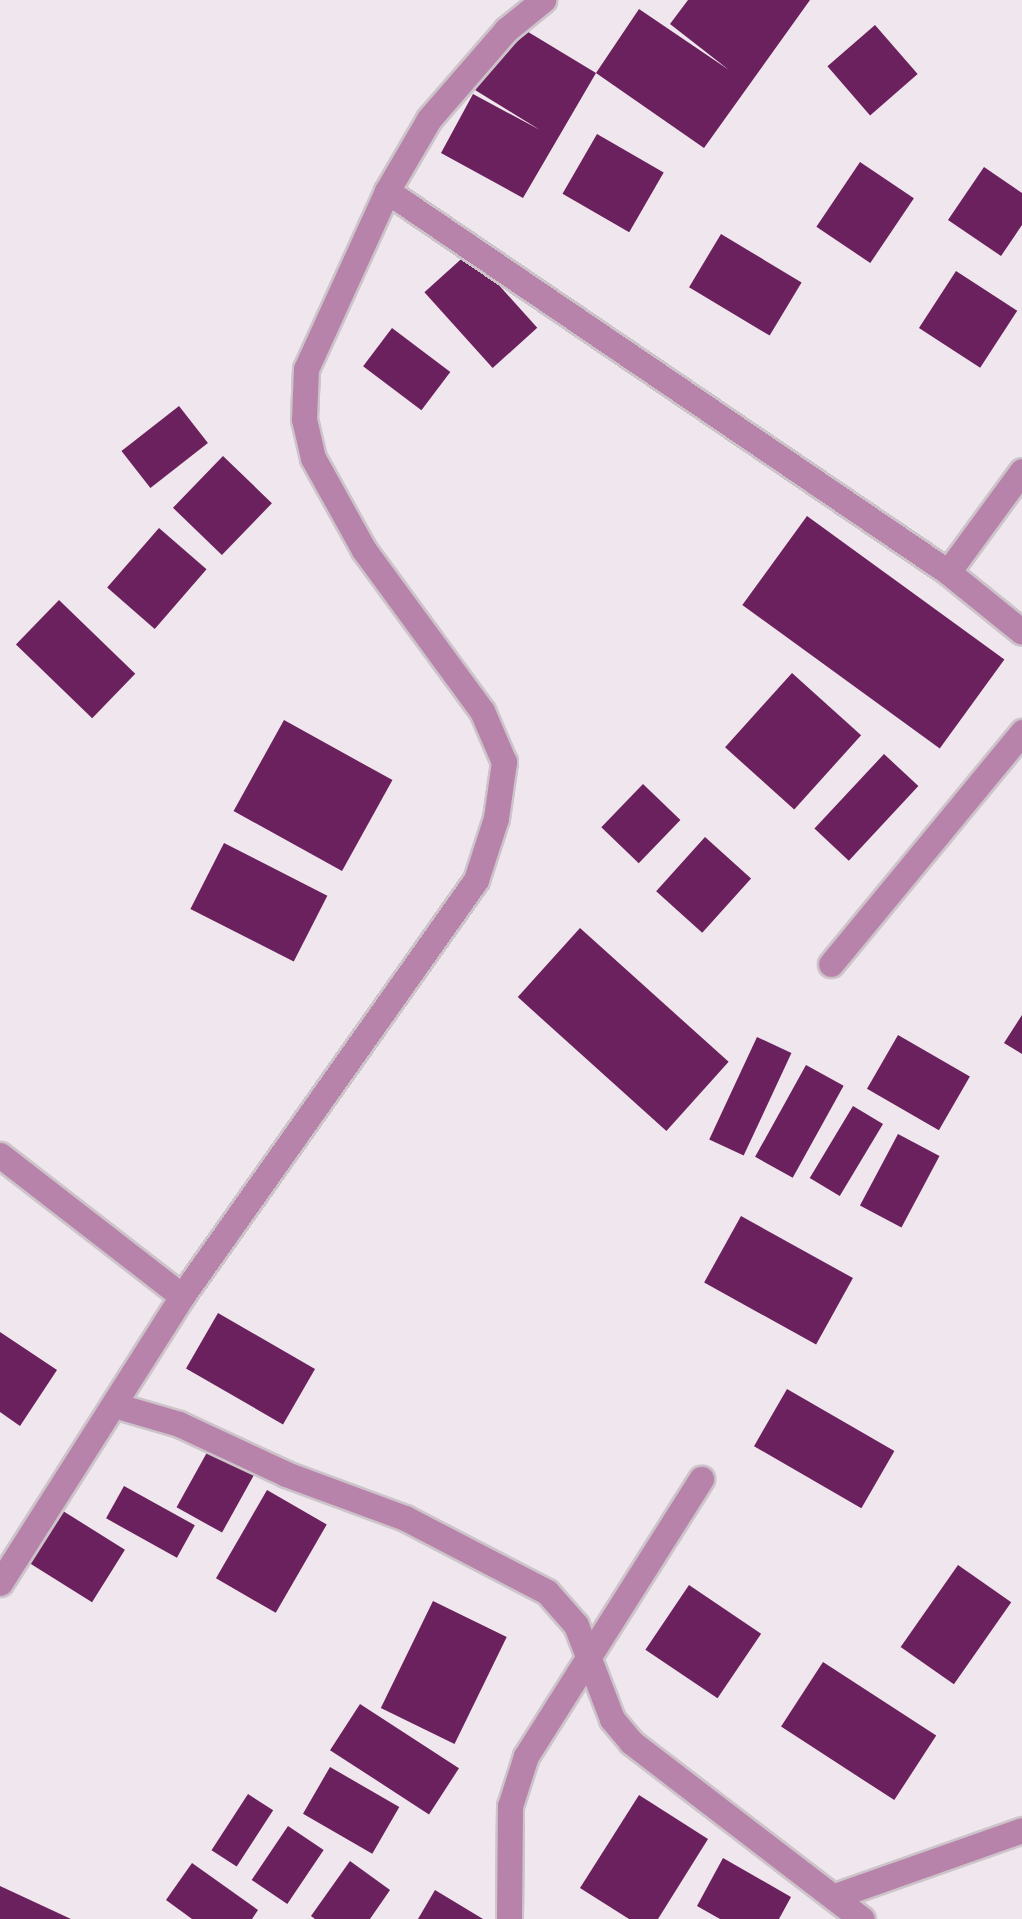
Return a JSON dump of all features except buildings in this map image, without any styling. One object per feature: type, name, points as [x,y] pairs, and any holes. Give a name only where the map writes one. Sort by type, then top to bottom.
[{"type":"street","points":[[0,1583],[182,1296],[476,880],[496,818],[504,762],[482,711],[364,550],[313,458],[304,419],[306,369],[387,191],[429,120],[506,30],[543,0]]},
{"type":"street","points":[[387,191],[948,572],[1022,632]]},
{"type":"street","points":[[948,572],[1022,471]]},
{"type":"street","points":[[831,964],[1022,732]]},
{"type":"street","points":[[0,1155],[182,1296]]},
{"type":"street","points":[[114,1405],[179,1424],[286,1474],[405,1518],[547,1592],[576,1625],[612,1719],[632,1742],[862,1919]]},
{"type":"street","points":[[509,1919],[510,1806],[526,1756],[590,1662],[701,1479]]},
{"type":"street","points":[[835,1896],[1022,1830]]}]
